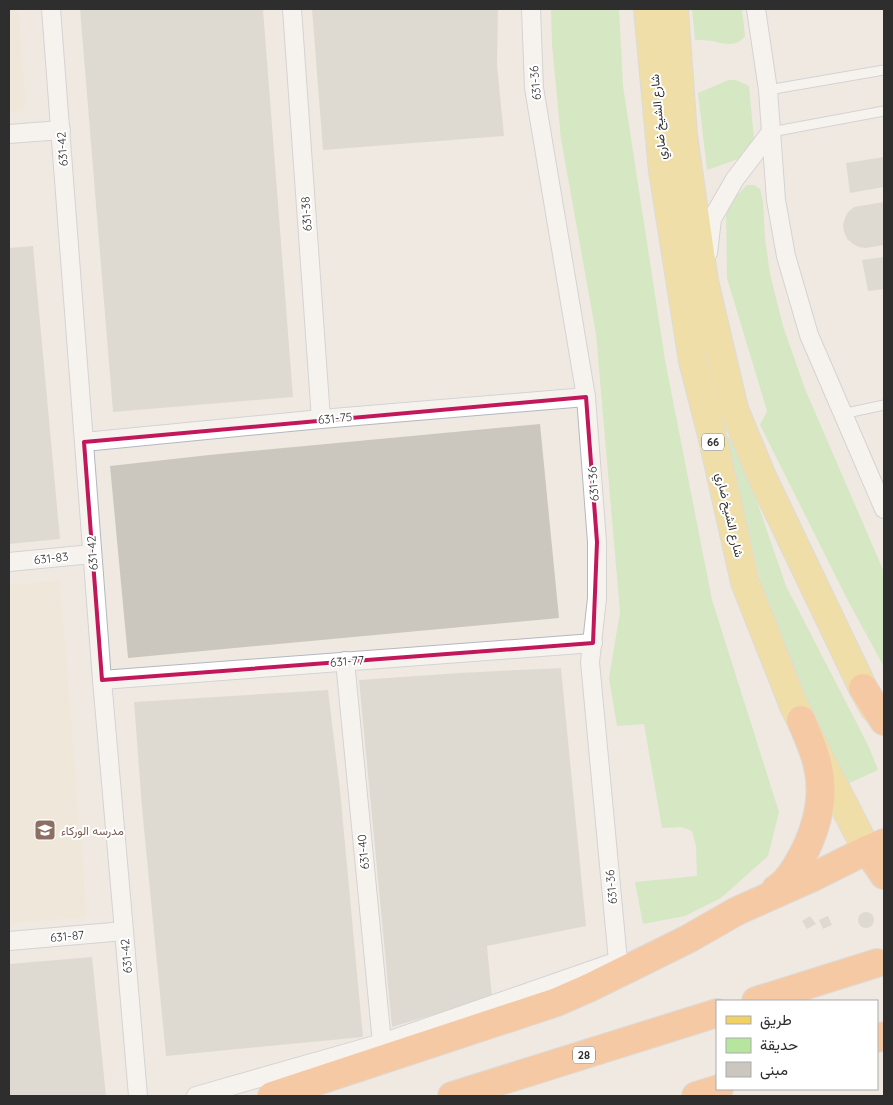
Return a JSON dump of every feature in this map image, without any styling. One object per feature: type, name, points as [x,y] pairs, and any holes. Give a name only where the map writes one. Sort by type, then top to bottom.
[{"type":"highway","points":[[863,688],[884,721]]},
{"type":"highway","points":[[272,1096],[557,1002],[688,939],[782,886],[798,864],[810,839],[816,822],[819,804],[818,767],[801,720]]},
{"type":"highway","points":[[737,911],[812,878],[879,845],[884,875]]},
{"type":"highway","points":[[759,1000],[877,963]]},
{"type":"highway","name":"28","points":[[452,1096],[716,1013]]},
{"type":"highway","points":[[696,1096],[716,1090]]},
{"type":"main road","name":"شارع الشيخ ضاري","points":[[648,9],[662,171],[693,361],[712,435],[745,582],[801,720],[879,845]]},
{"type":"main road","name":"شارع الشيخ ضاري","points":[[674,9],[684,136],[704,281],[734,409],[762,477],[863,688],[884,727]]},
{"type":"street","name":"631-42","points":[[51,9],[102,680],[138,1096]]},
{"type":"street","name":"631-38","points":[[292,9],[321,419]]},
{"type":"street","name":"631-36","points":[[382,1043],[618,961],[590,662],[597,598],[597,542],[586,397],[534,88],[531,9]]},
{"type":"street","points":[[756,9],[768,90],[776,200],[786,256],[809,336],[884,510]]},
{"type":"street","points":[[9,134],[61,130]]},
{"type":"street","points":[[704,281],[712,219],[735,179],[771,132]]},
{"type":"street","name":"631-75","points":[[84,442],[321,419],[586,397]]},
{"type":"street","name":"631-83","points":[[9,562],[92,554]]},
{"type":"street","name":"631-77","points":[[102,680],[592,643]]},
{"type":"street","name":"631-40","points":[[345,661],[382,1043]]},
{"type":"street","name":"631-87","points":[[9,941],[124,931]]},
{"type":"street","points":[[196,1096],[382,1043]]},
{"type":"lane","points":[[768,90],[884,70]]},
{"type":"lane","points":[[771,132],[884,111]]},
{"type":"lane","points":[[842,414],[884,405]]},
{"type":"highlighted area","points":[[586,397],[597,542],[593,643],[102,680],[84,442]]},
{"type":"shaded area","points":[[9,9],[15,9],[19,14],[26,102],[22,111],[9,112]]},
{"type":"shaded area","points":[[60,580],[87,917],[9,924],[9,585]]},
{"type":"green space","points":[[551,9],[619,9],[623,86],[665,360],[712,600],[779,812],[768,856],[721,898],[685,916],[643,924],[635,882],[697,876],[696,846],[692,831],[682,827],[662,828],[644,724],[617,726],[609,678],[620,612],[596,334],[561,139],[552,45]]},
{"type":"green space","points":[[692,9],[742,9],[745,36],[739,42],[732,44],[695,40]]},
{"type":"green space","points":[[729,80],[736,80],[749,86],[755,149],[752,154],[707,170],[698,93]]},
{"type":"green space","points":[[747,185],[754,185],[760,189],[770,274],[783,326],[805,389],[884,572],[884,667],[846,597],[760,425],[767,411],[727,278],[726,207]]},
{"type":"green space","points":[[734,435],[786,586],[868,745],[878,770],[845,785],[783,650],[763,591],[726,438]]},
{"type":"building","points":[[80,9],[263,9],[293,397],[113,412]]},
{"type":"building","points":[[312,9],[498,9],[497,65],[504,136],[323,150]]},
{"type":"building","points":[[884,157],[884,187],[850,193],[846,163]]},
{"type":"building","points":[[884,202],[884,245],[866,248],[859,247],[847,239],[843,225],[848,212],[854,207]]},
{"type":"building","points":[[33,246],[60,539],[9,544],[9,248]]},
{"type":"building","points":[[884,257],[884,289],[868,291],[862,260]]},
{"type":"building","points":[[540,424],[559,618],[128,658],[110,466]]},
{"type":"building","points":[[561,668],[586,926],[487,946],[492,997],[392,1027],[359,680]]},
{"type":"building","points":[[328,690],[340,790],[363,1037],[166,1056],[142,808],[134,702]]},
{"type":"building","points":[[866,912],[874,920],[866,928],[858,920]]},
{"type":"building","points":[[810,916],[816,924],[807,929],[802,921]]},
{"type":"building","points":[[828,916],[832,925],[823,929],[819,920]]},
{"type":"building","points":[[92,957],[106,1096],[9,1096],[9,964]]},
{"type":"place","name":"مدرسه الوركاء","points":[[45,830]]}]
